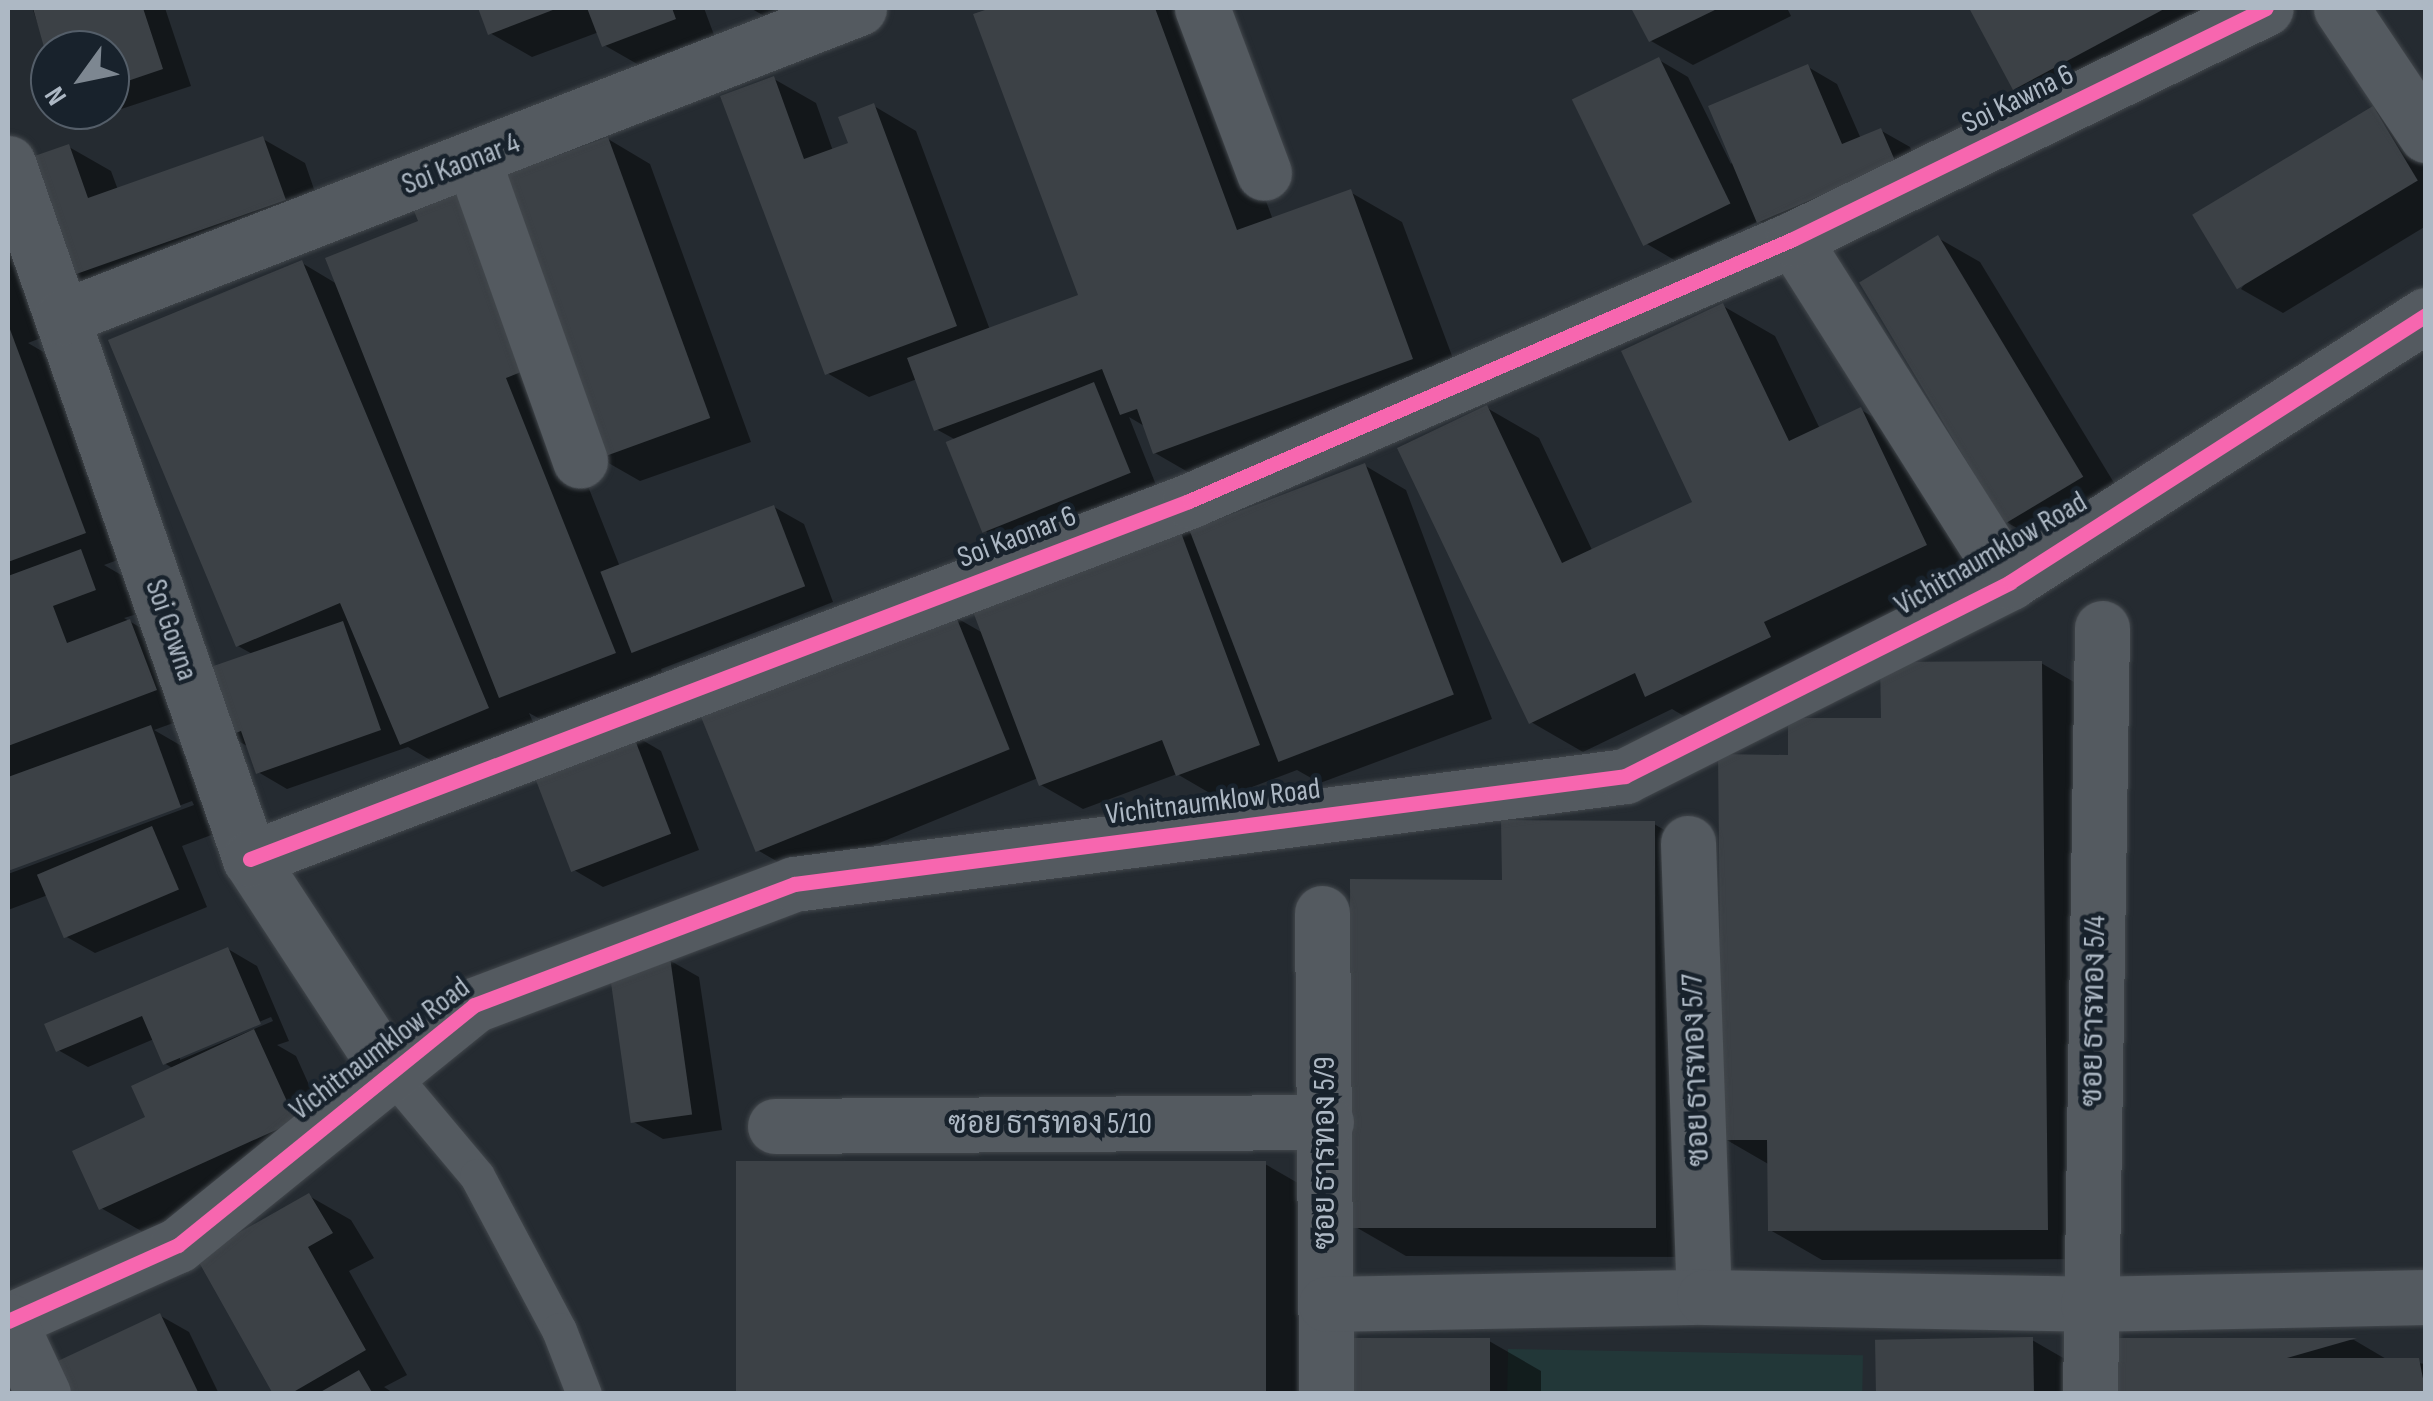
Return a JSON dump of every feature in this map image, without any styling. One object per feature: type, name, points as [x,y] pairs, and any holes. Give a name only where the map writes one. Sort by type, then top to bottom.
[{"type":"street","name":"Soi Kaonar 4","points":[[63,317],[859,8]]},
{"type":"street","points":[[1202,8],[1264,173]]},
{"type":"street","name":"Soi Kawna 6","points":[[1793,239],[2266,8]]},
{"type":"street","points":[[2341,8],[2426,135]]},
{"type":"street","points":[[473,160],[580,460]]},
{"type":"street","name":"Soi Gowna","points":[[8,164],[250,859],[388,1070]]},
{"type":"street","points":[[1793,239],[2010,582]]},
{"type":"street","name":"Soi Kaonar 6","points":[[250,859],[1189,500],[1793,239]]},
{"type":"street","name":"Vichitnaumklow Road","points":[[8,1321],[178,1246],[388,1070],[474,1005],[794,884],[1625,776],[2010,582],[2426,315]]},
{"type":"street","name":"ซอย ธารทอง 5/4","points":[[2090,1394],[2088,1304],[2102,628]]},
{"type":"street","name":"ซอย ธารทอง 5/7","points":[[1688,843],[1704,1297]]},
{"type":"street","name":"ซอย ธารทอง 5/9","points":[[1322,913],[1326,1394]]},
{"type":"street","name":"ซอย ธารทอง 5/10","points":[[776,1126],[1326,1122]]},
{"type":"street","points":[[1326,1304],[1704,1297],[2088,1304],[2426,1297]]},
{"type":"street","points":[[8,1321],[42,1394]]},
{"type":"lane","points":[[388,1070],[477,1176],[559,1330],[584,1394]]},
{"type":"green space","points":[[1508,1349],[1863,1355],[1862,1394],[1507,1393]]},
{"type":"building","points":[[33,8],[143,8],[163,69],[130,80],[130,30],[39,30]]},
{"type":"building","points":[[478,8],[558,8],[488,35]]},
{"type":"building","points":[[587,8],[672,8],[676,19],[602,47]]},
{"type":"building","points":[[991,8],[1155,8],[1237,230],[1351,189],[1413,359],[1153,454],[1137,409],[1120,415],[1102,369],[934,431],[907,358],[1078,295],[973,14]]},
{"type":"building","points":[[1631,8],[1719,8],[1649,42]]},
{"type":"building","points":[[1969,8],[2166,8],[2013,90]]},
{"type":"building","points":[[1659,57],[1730,204],[1643,246],[1572,100]]},
{"type":"building","points":[[1808,64],[1842,144],[1881,128],[1896,163],[1757,223],[1708,106]]},
{"type":"building","points":[[774,76],[804,159],[848,143],[838,117],[874,103],[957,326],[825,375],[720,96]]},
{"type":"building","points":[[2373,106],[2418,181],[2237,289],[2192,215]]},
{"type":"building","points":[[263,136],[286,200],[65,278],[23,160],[69,144],[88,198]]},
{"type":"building","points":[[608,137],[710,418],[598,459],[495,178]]},
{"type":"building","points":[[461,192],[531,368],[506,378],[616,653],[499,698],[325,258],[418,221],[414,211]]},
{"type":"building","points":[[1938,235],[2083,477],[2004,524],[1859,282]]},
{"type":"building","points":[[302,260],[489,708],[400,745],[340,603],[236,647],[108,340]]},
{"type":"building","points":[[1723,303],[1789,441],[1861,407],[1927,545],[1764,622],[1771,637],[1645,697],[1635,673],[1529,724],[1397,448],[1487,405],[1562,563],[1692,502],[1621,351]]},
{"type":"building","points":[[8,324],[86,533],[8,562]]},
{"type":"building","points":[[1094,382],[1131,473],[982,533],[946,442]]},
{"type":"building","points":[[1365,463],[1454,695],[1278,762],[1189,530]]},
{"type":"building","points":[[774,505],[805,586],[632,653],[600,572]]},
{"type":"building","points":[[1177,522],[1260,745],[1176,776],[1162,740],[1039,786],[969,601]]},
{"type":"building","points":[[81,549],[96,590],[53,606],[67,643],[130,619],[157,690],[8,746],[8,576]]},
{"type":"building","points":[[955,614],[1010,749],[756,852],[701,717]]},
{"type":"building","points":[[343,621],[381,730],[256,774],[241,731],[225,737],[202,670]]},
{"type":"building","points":[[2042,661],[2048,1230],[1768,1231],[1767,1140],[1722,1140],[1718,754],[1788,755],[1788,718],[1881,718],[1880,662]]},
{"type":"building","points":[[151,725],[181,807],[8,871],[8,777]]},
{"type":"building","points":[[632,732],[671,834],[571,872],[532,770]]},
{"type":"building","points":[[1501,820],[1655,821],[1656,1228],[1351,1228],[1350,879],[1502,880]]},
{"type":"building","points":[[152,826],[179,890],[64,938],[37,875]]},
{"type":"building","points":[[228,947],[261,1024],[163,1065],[142,1016],[56,1052],[44,1024]]},
{"type":"building","points":[[670,957],[692,1114],[631,1123],[609,966]]},
{"type":"building","points":[[254,1029],[296,1121],[99,1210],[72,1151],[145,1117],[131,1086]]},
{"type":"building","points":[[736,1161],[1266,1161],[1266,1394],[736,1394]]},
{"type":"building","points":[[309,1193],[333,1233],[308,1247],[366,1350],[290,1394],[273,1394],[196,1257]]},
{"type":"building","points":[[160,1313],[199,1394],[55,1394],[43,1368]]},
{"type":"building","points":[[2033,1337],[2034,1394],[1876,1394],[1875,1340]]},
{"type":"building","points":[[1341,1338],[1490,1338],[1490,1394],[1341,1394]]},
{"type":"building","points":[[2104,1338],[2357,1338],[2287,1358],[2419,1358],[2426,1394],[2105,1394]]},
{"type":"building","points":[[359,1370],[373,1394],[317,1394]]},
{"type":"cycle path","points":[[250,859],[1189,501],[1793,239],[2266,8]]},
{"type":"cycle path","points":[[8,1321],[178,1245],[474,1005],[794,884],[1625,776],[2010,582],[2426,315]]}]
